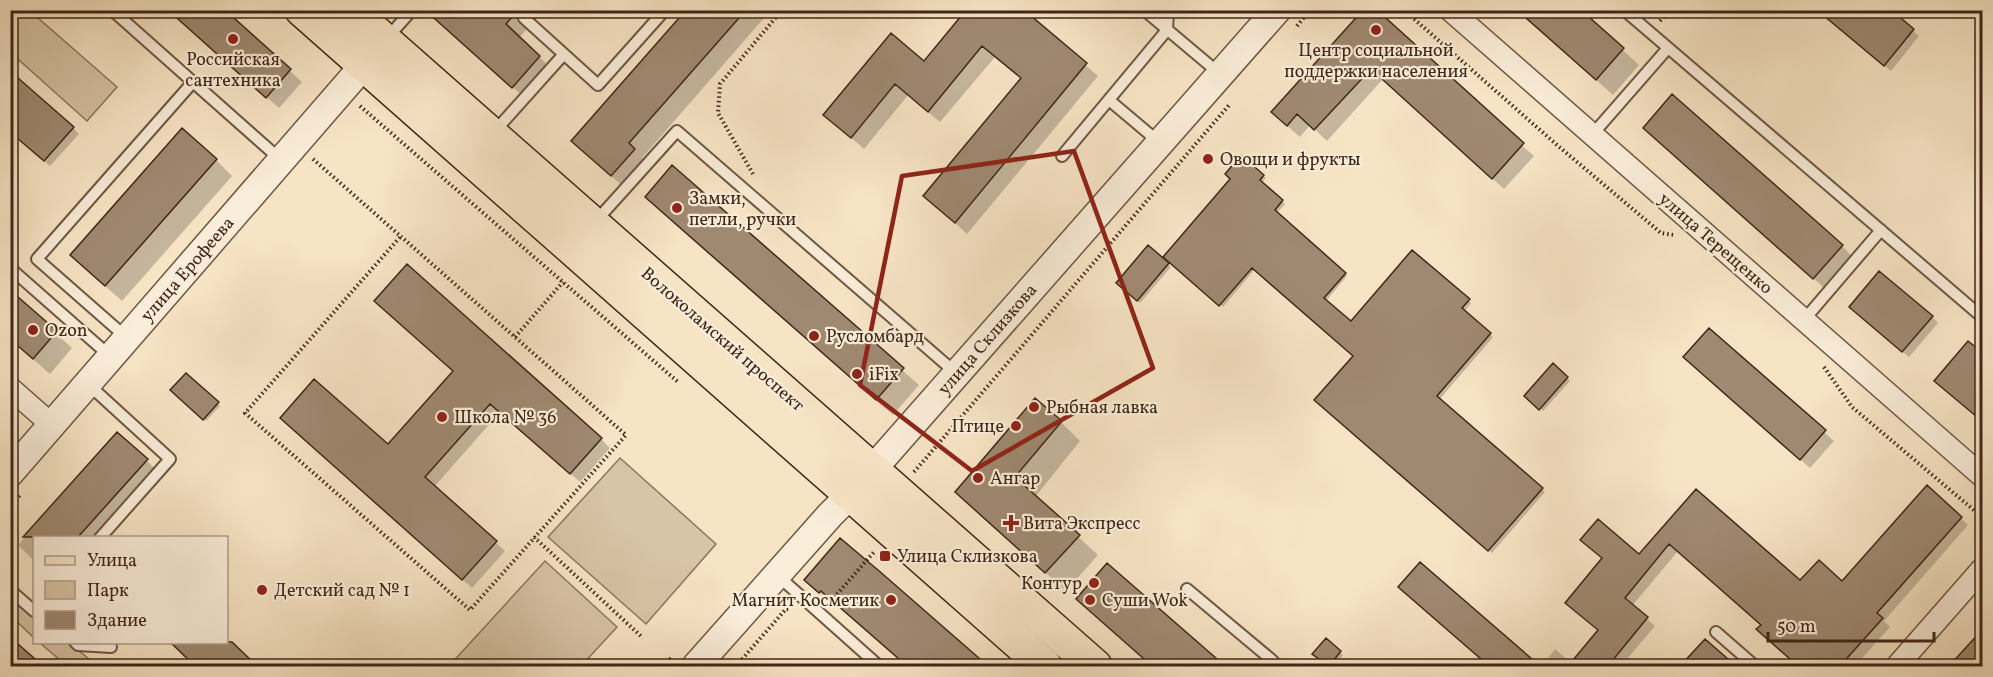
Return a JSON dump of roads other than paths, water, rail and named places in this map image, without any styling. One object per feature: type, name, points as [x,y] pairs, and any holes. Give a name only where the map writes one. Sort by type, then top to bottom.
[{"type":"main road","name":"Волоколамский проспект","points":[[302,10],[1044,666]]},
{"type":"main road","name":"Волоколамский проспект","points":[[350,10],[1095,666]]},
{"type":"street","name":"улица Терещенко","points":[[1450,10],[1983,476]]},
{"type":"street","name":"улица Склизкова","points":[[696,666],[850,495],[1220,74],[1286,19]]},
{"type":"street","name":"улица Ерофеева","points":[[10,473],[364,65]]},
{"type":"street","points":[[10,388],[52,425]]},
{"type":"street","points":[[1897,666],[1983,569]]},
{"type":"lane","points":[[112,10],[282,160]]},
{"type":"lane","points":[[385,41],[412,10]]},
{"type":"lane","points":[[530,10],[524,18],[598,85],[665,10]]},
{"type":"lane","points":[[1144,10],[1220,74]]},
{"type":"lane","points":[[1062,156],[1167,30],[1168,10]]},
{"type":"lane","points":[[1624,10],[1983,317]]},
{"type":"lane","points":[[1592,135],[1668,48]]},
{"type":"lane","points":[[492,135],[564,54]]},
{"type":"lane","points":[[119,348],[37,260],[193,82]]},
{"type":"lane","points":[[1108,100],[1160,143]]},
{"type":"lane","points":[[593,224],[677,131],[957,374]]},
{"type":"lane","points":[[1804,320],[1881,230]]},
{"type":"lane","points":[[10,268],[119,348]]},
{"type":"lane","points":[[88,384],[170,459],[101,536]]},
{"type":"lane","points":[[777,575],[879,666]]},
{"type":"lane","points":[[1187,589],[1274,665]]},
{"type":"lane","points":[[10,590],[33,610]]},
{"type":"lane","points":[[1716,632],[1755,666]]},
{"type":"lane","points":[[77,644],[111,647]]},
{"type":"place","name":"Центр социальной поддержки населения","points":[[1376,30]]},
{"type":"place","name":"Российская сантехника","points":[[233,39]]},
{"type":"place","name":"Овощи и фрукты","points":[[1208,159]]},
{"type":"place","name":"Замки, петли, ручки","points":[[677,208]]},
{"type":"place","name":"Ozon","points":[[33,330]]},
{"type":"place","name":"Русломбард","points":[[814,336]]},
{"type":"place","name":"iFix","points":[[857,374]]},
{"type":"place","name":"Рыбная лавка","points":[[1034,407]]},
{"type":"place","name":"Школа № 36","points":[[442,417]]},
{"type":"place","name":"Птице","points":[[1016,426]]},
{"type":"place","name":"Ангар","points":[[978,478]]},
{"type":"place","name":"Вита Экспресс","points":[[1011,523]]},
{"type":"place","name":"Улица Склизкова","points":[[885,556]]},
{"type":"place","name":"Контур","points":[[1094,583]]},
{"type":"place","name":"Детский сад № 1","points":[[262,590]]},
{"type":"place","name":"Магнит Косметик","points":[[891,600]]},
{"type":"place","name":"Суши Wok","points":[[1090,600]]}]
